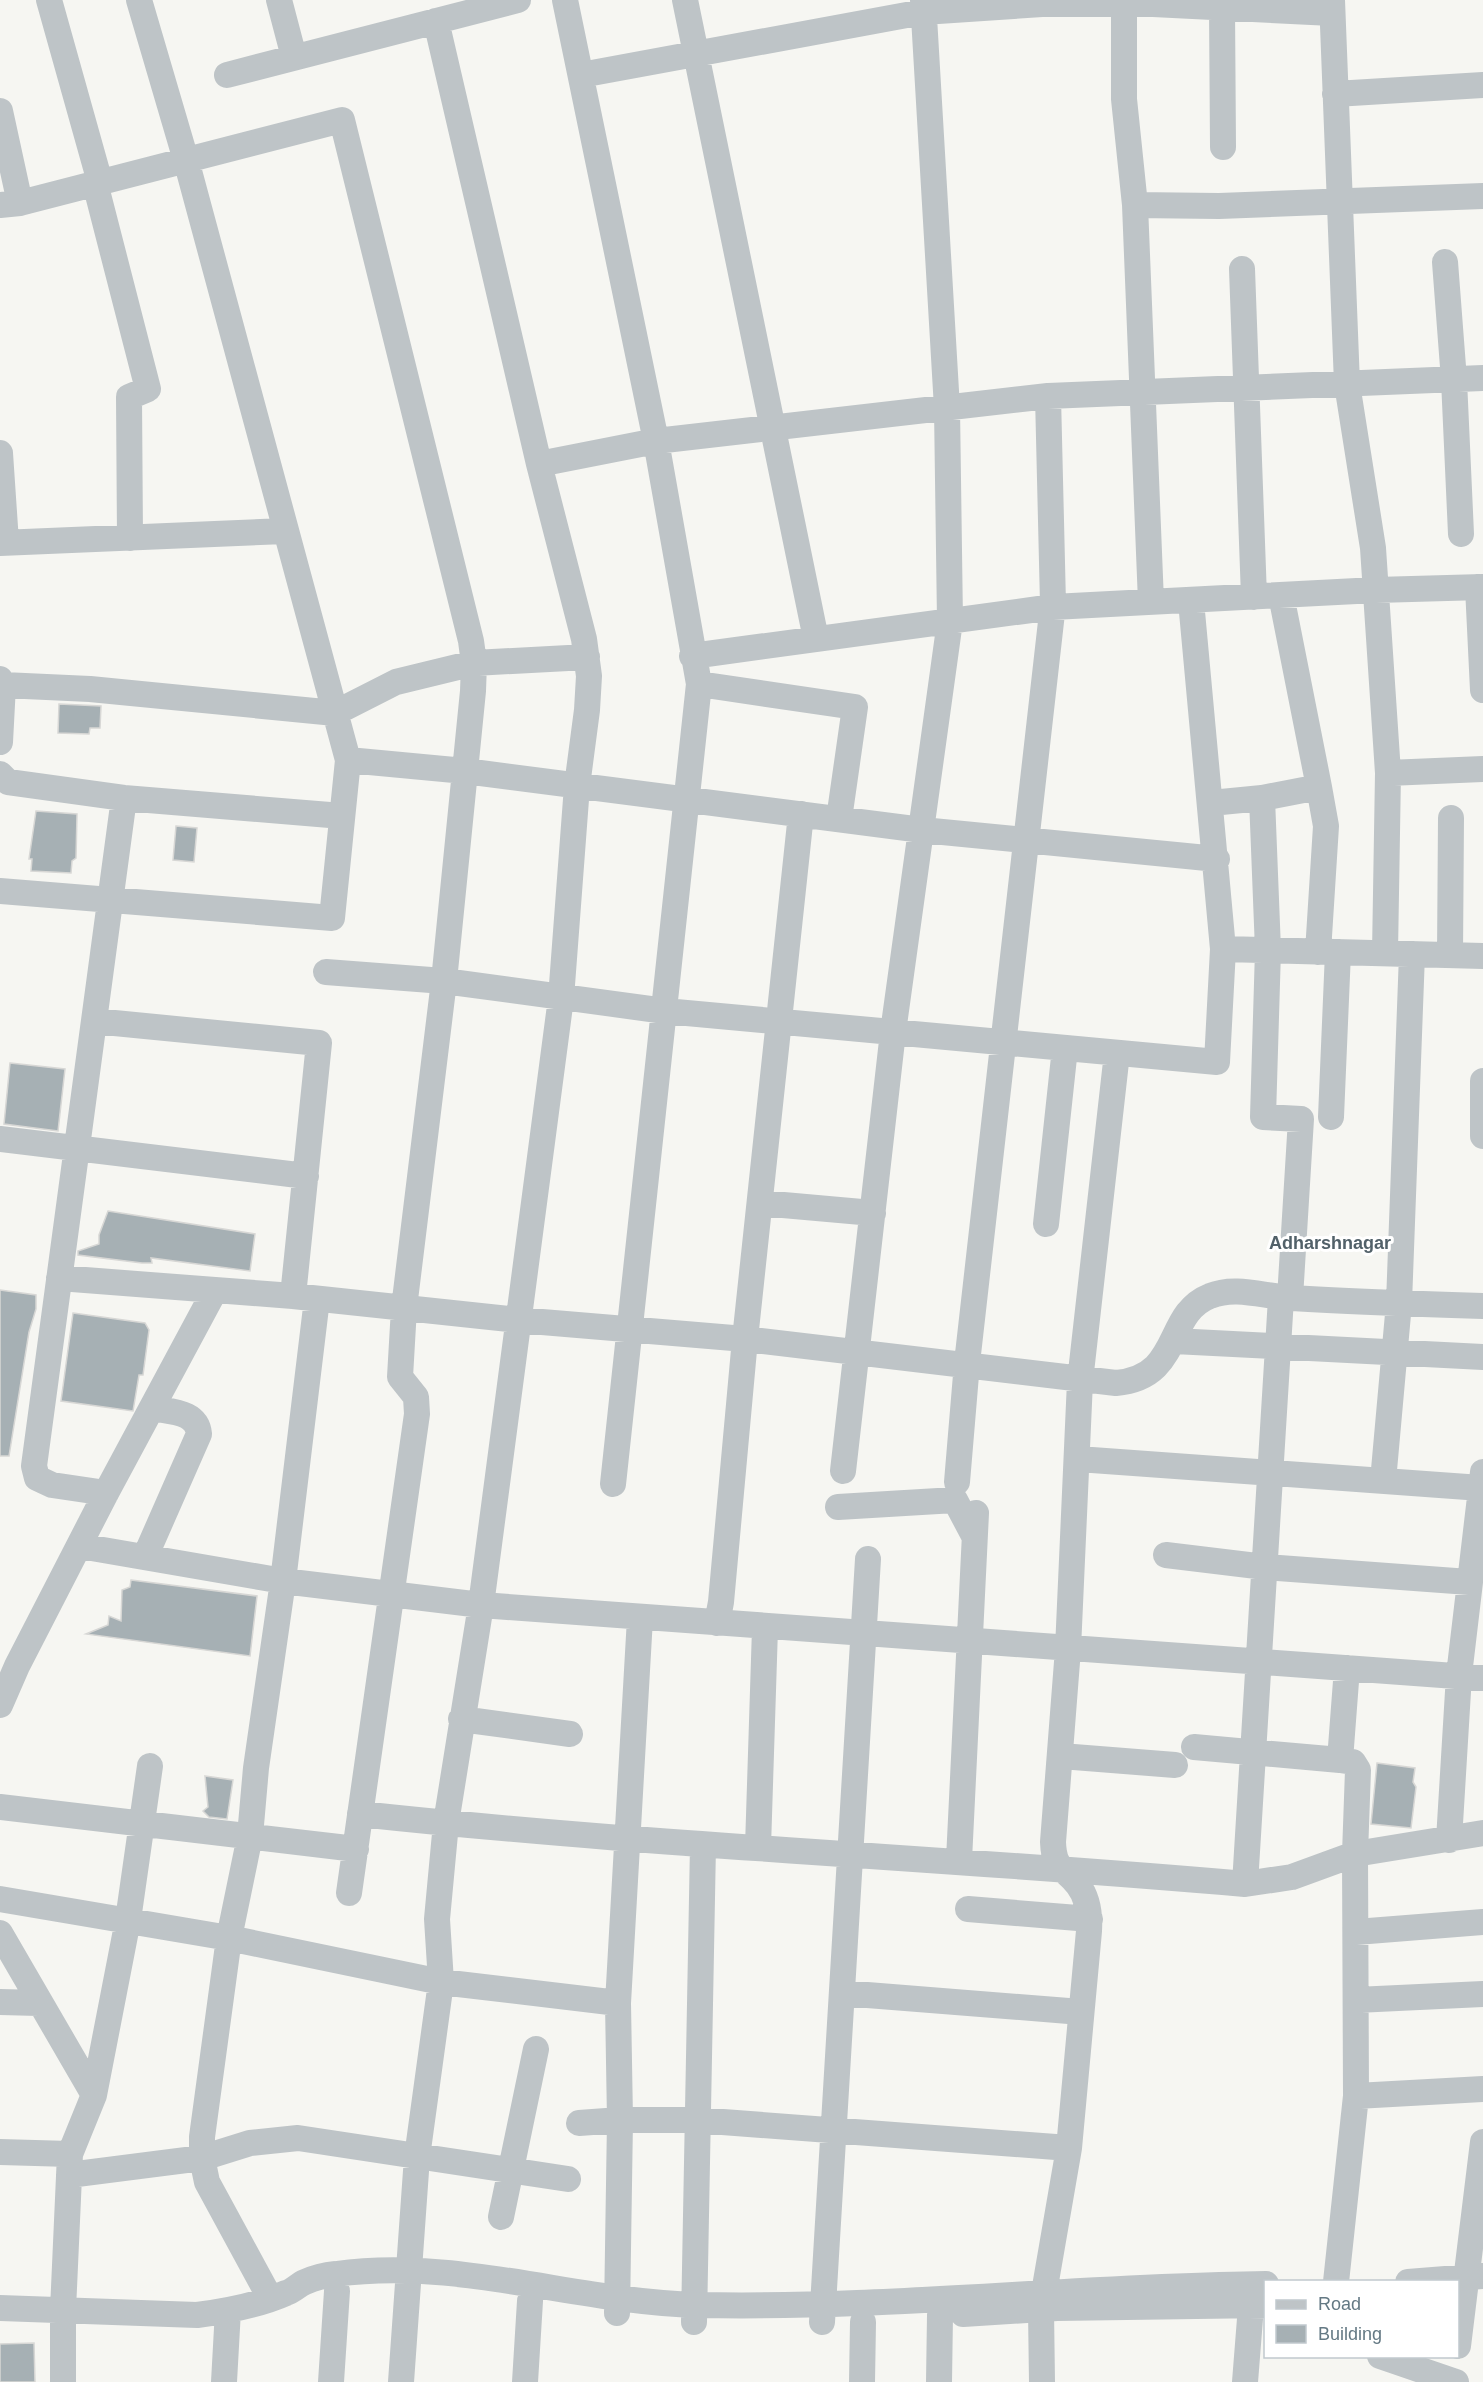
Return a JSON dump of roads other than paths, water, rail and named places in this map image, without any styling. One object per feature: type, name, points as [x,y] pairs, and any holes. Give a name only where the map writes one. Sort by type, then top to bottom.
[{"type":"street","points":[[49,0],[98,183],[148,389],[129,398],[130,537]]},
{"type":"street","points":[[0,891],[332,918],[348,760],[186,160],[139,0]]},
{"type":"street","points":[[279,0],[294,57]]},
{"type":"street","points":[[227,75],[518,0]]},
{"type":"street","points":[[565,0],[656,441],[692,656],[699,684],[613,1484]]},
{"type":"street","points":[[685,0],[816,639]]},
{"type":"street","points":[[581,75],[697,54],[923,6],[1042,2],[1124,4],[1153,2],[1222,8],[1332,6],[1342,202],[1347,384],[1373,548],[1388,773],[1385,953]]},
{"type":"street","points":[[1124,4],[1124,99],[1135,205],[1151,602]]},
{"type":"street","points":[[843,1471],[893,1032],[950,621],[947,408],[923,6]]},
{"type":"street","points":[[1222,8],[1222,147]]},
{"type":"street","points":[[401,2382],[417,2157],[441,1982],[437,1919],[446,1823],[481,1605],[561,998],[577,786],[589,676],[587,657],[539,464],[436,21]]},
{"type":"street","points":[[1335,94],[1483,86]]},
{"type":"street","points":[[0,112],[10,204],[342,120],[474,663],[444,981],[404,1308],[400,1377],[416,1397],[417,1414],[349,1893]]},
{"type":"street","points":[[1135,205],[1342,202],[1483,196]]},
{"type":"street","points":[[1445,262],[1454,380],[1461,534]]},
{"type":"street","points":[[1242,269],[1254,597]]},
{"type":"street","points":[[539,464],[656,441],[1048,396],[1483,378]]},
{"type":"street","points":[[957,1482],[967,1364],[1053,607],[1048,396]]},
{"type":"street","points":[[0,453],[3,543],[285,531]]},
{"type":"street","points":[[692,656],[1053,607],[1376,590],[1480,587],[1483,690]]},
{"type":"street","points":[[1281,595],[1326,826],[1331,1118]]},
{"type":"street","points":[[326,972],[444,981],[665,1011],[1217,1062],[1223,949],[1217,859],[1191,601]]},
{"type":"street","points":[[0,742],[2,682],[335,713],[396,682],[474,663],[587,657]]},
{"type":"street","points":[[699,684],[855,706],[839,819]]},
{"type":"street","points":[[348,760],[465,771],[687,798],[922,830],[1217,859]]},
{"type":"street","points":[[1388,773],[1483,769]]},
{"type":"street","points":[[0,774],[8,782],[124,798],[342,816]]},
{"type":"street","points":[[1211,803],[1262,798],[1319,787]]},
{"type":"street","points":[[106,1492],[52,1485],[37,1478],[34,1466],[124,798]]},
{"type":"street","points":[[1245,1884],[1278,1348],[1286,1298],[1301,1119],[1263,1117],[1268,950],[1262,798]]},
{"type":"street","points":[[717,1623],[721,1602],[745,1340],[781,1022],[801,814]]},
{"type":"street","points":[[1450,955],[1451,818]]},
{"type":"street","points":[[1223,949],[1483,956]]},
{"type":"street","points":[[1383,1481],[1399,1303],[1412,954]]},
{"type":"street","points":[[94,1021],[319,1043],[306,1176],[305,1298],[283,1581],[256,1768],[250,1836],[229,1938],[202,2137],[202,2158],[207,2182],[279,2296]]},
{"type":"street","points":[[1046,1224],[1065,1048]]},
{"type":"street","points":[[1041,2382],[1042,2301],[1069,2148],[1090,1918],[1082,1891],[1059,1867],[1053,1842],[1068,1649],[1080,1381],[1117,1053]]},
{"type":"street","points":[[1483,1081],[1483,1136]]},
{"type":"street","points":[[0,1138],[306,1176]]},
{"type":"street","points":[[761,1203],[873,1213]]},
{"type":"street","points":[[59,1278],[305,1298],[745,1340],[967,1364],[1080,1381],[1116,1383],[1141,1379],[1149,1374],[1174,1341],[1191,1308],[1212,1295],[1238,1291],[1286,1298],[1483,1306]]},
{"type":"street","points":[[0,1706],[9,1664],[80,1546],[106,1492],[215,1290]]},
{"type":"street","points":[[1174,1341],[1483,1357]]},
{"type":"street","points":[[145,1557],[199,1434],[198,1425],[190,1417],[152,1408]]},
{"type":"street","points":[[1078,1459],[1383,1481],[1482,1480],[1469,1582],[1471,1677],[1449,1840]]},
{"type":"street","points":[[838,1507],[955,1500],[974,1524],[959,1860]]},
{"type":"street","points":[[80,1546],[283,1581],[481,1605],[765,1628],[1471,1677]]},
{"type":"street","points":[[1166,1555],[1265,1568],[1469,1582]]},
{"type":"street","points":[[823,2314],[868,1559]]},
{"type":"street","points":[[617,2306],[620,2120],[618,2002],[640,1618]]},
{"type":"street","points":[[758,1847],[765,1628]]},
{"type":"street","points":[[1340,1760],[1347,1668]]},
{"type":"street","points":[[461,1719],[570,1734]]},
{"type":"street","points":[[1194,1747],[1353,1762],[1360,1778],[1355,1854],[1356,2096],[1336,2280]]},
{"type":"street","points":[[1061,1756],[1174,1765]]},
{"type":"street","points":[[63,2382],[63,2310],[70,2164],[94,2096],[128,1920],[150,1766]]},
{"type":"street","points":[[0,1807],[356,1849]]},
{"type":"street","points":[[360,1814],[703,1845],[851,1852],[1059,1867],[1245,1884],[1292,1877],[1355,1854],[1483,1833]]},
{"type":"street","points":[[694,2314],[703,1845]]},
{"type":"street","points":[[0,1899],[229,1938],[441,1982],[618,2002]]},
{"type":"street","points":[[968,1909],[1090,1918]]},
{"type":"street","points":[[1356,1932],[1483,1922]]},
{"type":"street","points":[[0,1933],[94,2096]]},
{"type":"street","points":[[842,1994],[1082,2012]]},
{"type":"street","points":[[1356,2000],[1483,1994]]},
{"type":"street","points":[[0,2001],[39,2003]]},
{"type":"street","points":[[501,2217],[536,2049]]},
{"type":"street","points":[[1356,2096],[1483,2089]]},
{"type":"street","points":[[579,2123],[620,2120],[696,2120],[1069,2148]]},
{"type":"street","points":[[0,2152],[70,2164],[202,2158],[250,2143],[298,2138],[568,2179]]},
{"type":"street","points":[[1459,2342],[1475,2277],[1483,2142]]},
{"type":"street","points":[[0,2308],[197,2315],[228,2310],[279,2296],[305,2282],[336,2274],[533,2284],[617,2306]]},
{"type":"street","points":[[1435,2280],[1475,2277]]},
{"type":"street","points":[[279,2296],[312,2296],[408,2279],[530,2301],[617,2306],[694,2314],[823,2314],[1042,2301],[1264,2284]]},
{"type":"street","points":[[331,2382],[337,2291]]},
{"type":"street","points":[[525,2382],[530,2301]]},
{"type":"street","points":[[823,2314],[863,2322],[940,2315],[1042,2301],[1258,2305],[1245,2382]]},
{"type":"street","points":[[224,2382],[228,2310]]},
{"type":"street","points":[[939,2382],[940,2315]]},
{"type":"street","points":[[862,2382],[863,2322]]},
{"type":"street","points":[[1386,2358],[1454,2382],[1456,2358]]},
{"type":"district","name":"Adharshnagar","points":[[1330,1243]]}]
